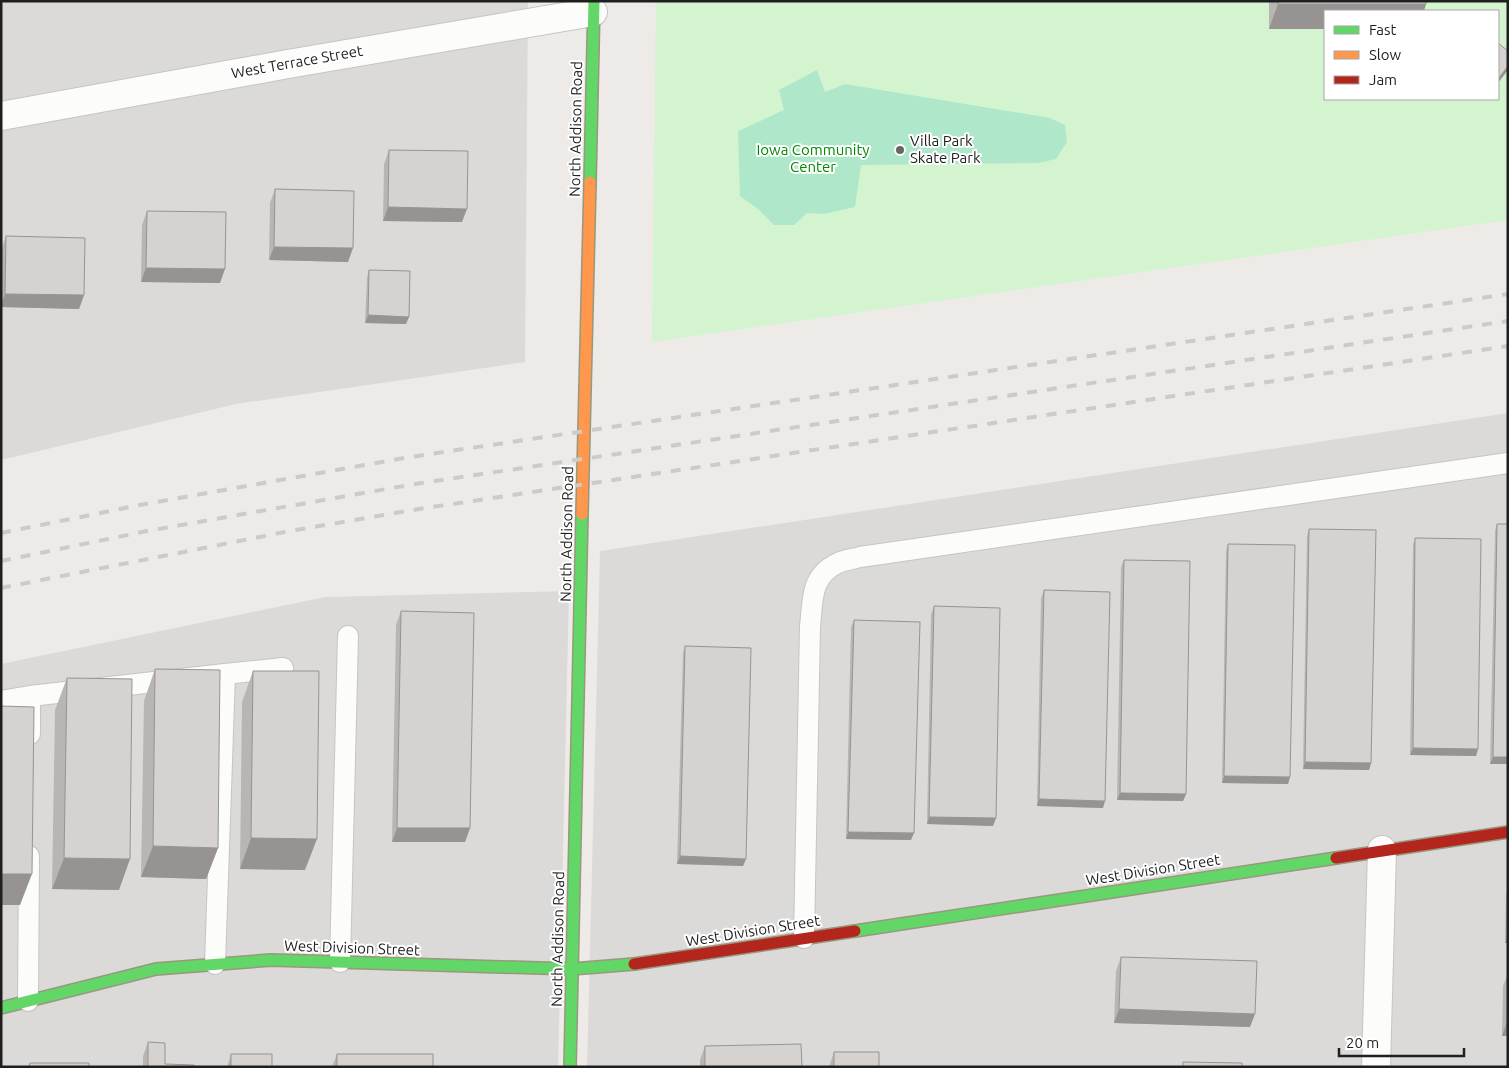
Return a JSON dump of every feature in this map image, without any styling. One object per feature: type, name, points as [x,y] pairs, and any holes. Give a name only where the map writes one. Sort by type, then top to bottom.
[{"type":"street","name":"West Terrace Street","points":[[1,116],[594,6]]},
{"type":"street","name":"North Addison Road","points":[[570,1067],[594,6]]},
{"type":"street","name":"West Division Street","points":[[1,1008],[156,969],[271,960],[572,969],[642,963],[1508,832]]},
{"type":"street","points":[[1376,1067],[1382,850]]},
{"type":"lane","points":[[804,938],[810,627],[815,584],[822,573],[838,562],[870,555],[1508,463]]},
{"type":"lane","points":[[340,962],[348,636]]},
{"type":"lane","points":[[1,701],[30,696],[283,668]]},
{"type":"lane","points":[[216,964],[225,674]]},
{"type":"lane","points":[[30,696],[30,754]]},
{"type":"lane","points":[[28,1001],[29,842]]},
{"type":"shaded area","points":[[1,1],[528,1],[525,362],[236,404],[1,460]]},
{"type":"shaded area","points":[[1508,413],[1508,1067],[587,1067],[600,551]]},
{"type":"shaded area","points":[[569,591],[558,1067],[1,1067],[1,664],[325,597]]},
{"type":"green space","name":"Iowa Community Center","points":[[656,1],[1508,1],[1508,220],[652,342]]},
{"type":"green space","name":"Villa Park Skate Park","points":[[817,70],[825,92],[845,84],[1050,118],[1065,125],[1067,142],[1056,159],[1038,163],[861,165],[855,207],[824,214],[807,213],[794,225],[774,225],[758,209],[740,196],[738,131],[784,110],[779,90]]},
{"type":"building","points":[[1278,1],[1426,1],[1426,4],[1278,4]]},
{"type":"building","points":[[1499,44],[1508,51],[1508,66],[1499,78]]},
{"type":"building","points":[[389,150],[468,151],[467,209],[388,207]]},
{"type":"building","points":[[275,189],[354,191],[353,248],[274,247]]},
{"type":"building","points":[[147,211],[226,212],[225,269],[146,268]]},
{"type":"building","points":[[6,236],[85,238],[84,295],[5,294]]},
{"type":"building","points":[[369,270],[410,271],[409,317],[368,315]]},
{"type":"building","points":[[1497,524],[1508,524],[1508,757],[1493,757]]},
{"type":"building","points":[[1309,529],[1376,530],[1371,763],[1305,762]]},
{"type":"building","points":[[1415,538],[1481,539],[1478,749],[1413,748]]},
{"type":"building","points":[[1228,544],[1295,545],[1290,777],[1224,776]]},
{"type":"building","points":[[1124,560],[1190,561],[1186,794],[1120,793]]},
{"type":"building","points":[[1044,590],[1110,592],[1105,801],[1039,799]]},
{"type":"building","points":[[934,606],[1000,608],[996,818],[929,817]]},
{"type":"building","points":[[401,611],[474,613],[470,828],[397,828]]},
{"type":"building","points":[[854,620],[920,622],[914,833],[848,832]]},
{"type":"building","points":[[685,646],[751,648],[746,859],[680,856]]},
{"type":"building","points":[[155,669],[220,670],[218,848],[153,846]]},
{"type":"building","points":[[253,671],[319,671],[317,839],[251,838]]},
{"type":"building","points":[[67,678],[132,679],[130,859],[64,858]]},
{"type":"building","points":[[1,706],[34,707],[32,874],[1,874]]},
{"type":"building","points":[[1121,957],[1257,961],[1255,1014],[1119,1009]]},
{"type":"building","points":[[1508,982],[1508,1022],[1507,1022]]},
{"type":"building","points":[[148,1042],[165,1043],[165,1064],[194,1065],[194,1067],[148,1067]]},
{"type":"building","points":[[801,1044],[802,1067],[705,1067],[705,1046]]},
{"type":"building","points":[[834,1052],[879,1052],[879,1067],[834,1067]]},
{"type":"building","points":[[231,1054],[272,1054],[272,1067],[231,1067]]},
{"type":"building","points":[[337,1054],[433,1054],[433,1067],[337,1067]]},
{"type":"building","points":[[1183,1062],[1242,1063],[1242,1067],[1183,1067]]},
{"type":"building","points":[[30,1063],[89,1063],[89,1067],[29,1067]]},
{"type":"railway","points":[[1,533],[140,505],[410,457],[1508,294]]},
{"type":"railway","points":[[1,561],[147,531],[415,484],[1508,321]]},
{"type":"railway","points":[[1,588],[290,531],[419,509],[1508,346]]},
{"type":"traffic: fast","points":[[590,182],[594,1]]},
{"type":"traffic: fast","points":[[570,1067],[582,514]]},
{"type":"traffic: fast","points":[[855,931],[1336,858]]},
{"type":"traffic: fast","points":[[1,1008],[156,969],[271,960],[572,969],[634,964]]},
{"type":"traffic: slow","points":[[582,514],[590,182]]},
{"type":"traffic: jam","points":[[1336,858],[1508,832]]},
{"type":"traffic: jam","points":[[634,964],[855,931]]},
{"type":"place","name":"Villa Park Skate Park","points":[[900,150]]}]
